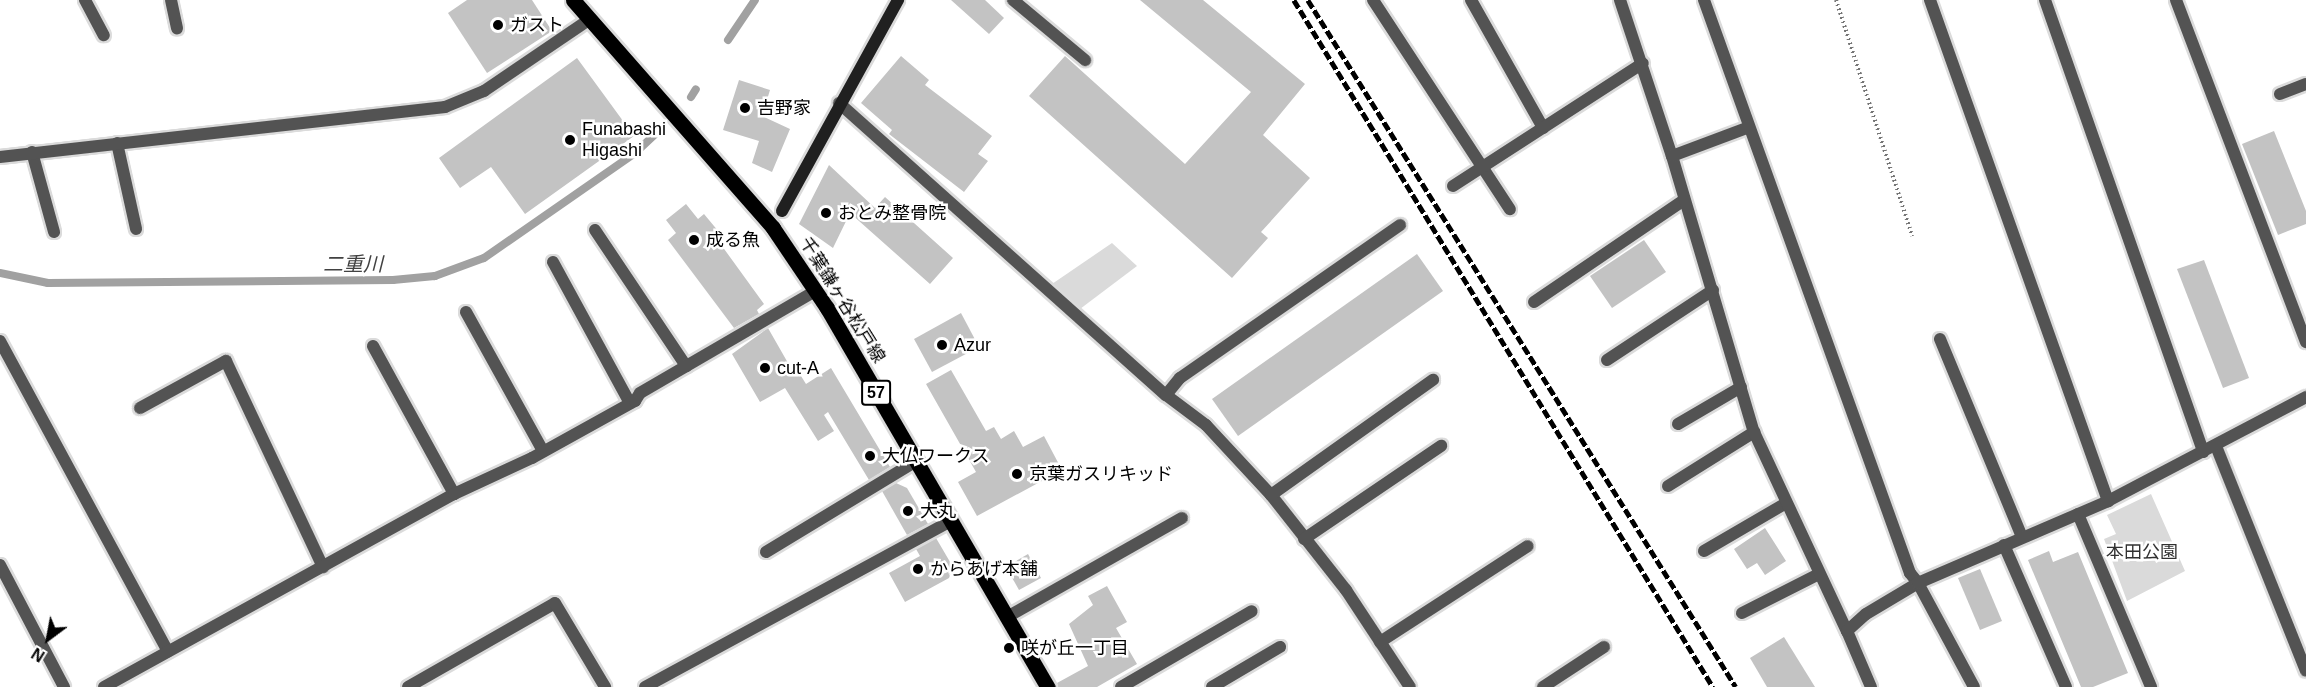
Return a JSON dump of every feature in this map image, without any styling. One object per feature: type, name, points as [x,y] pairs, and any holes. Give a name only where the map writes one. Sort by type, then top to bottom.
[{"type":"main road","name":"千葉鎌ヶ谷松戸線","points":[[573,0],[773,228],[815,291],[1048,687]]},
{"type":"street","points":[[85,0],[104,35]]},
{"type":"street","points":[[171,0],[177,28]]},
{"type":"street","points":[[773,228],[839,103],[898,0]]},
{"type":"street","points":[[1013,0],[1085,60]]},
{"type":"street","points":[[1471,0],[1543,128]]},
{"type":"street","points":[[1620,0],[1643,63],[1672,156],[1754,432],[1871,687]]},
{"type":"street","points":[[1704,0],[1910,573],[1918,583],[1974,687]]},
{"type":"street","points":[[1930,0],[2108,501]]},
{"type":"street","points":[[2045,0],[2203,452]]},
{"type":"street","points":[[2176,0],[2306,342]]},
{"type":"street","points":[[1377,1],[1510,209]]},
{"type":"street","points":[[0,157],[446,107],[484,91],[590,19]]},
{"type":"street","points":[[1453,186],[1643,63]]},
{"type":"street","points":[[2280,94],[2306,84]]},
{"type":"street","points":[[839,103],[1166,395],[1206,425],[1271,495],[1346,590],[1410,687]]},
{"type":"street","points":[[1672,156],[1749,128]]},
{"type":"street","points":[[117,143],[136,229]]},
{"type":"street","points":[[33,152],[54,232]]},
{"type":"street","points":[[1534,302],[1684,200]]},
{"type":"street","points":[[1166,395],[1180,378],[1400,225]]},
{"type":"street","points":[[595,230],[686,366]]},
{"type":"street","points":[[553,262],[630,403]]},
{"type":"street","points":[[1607,360],[1713,290]]},
{"type":"street","points":[[104,687],[454,494],[543,451],[630,403],[686,366],[815,291]]},
{"type":"street","points":[[466,312],[543,451]]},
{"type":"street","points":[[1940,339],[2022,537]]},
{"type":"street","points":[[0,341],[168,652]]},
{"type":"street","points":[[373,346],[454,494]]},
{"type":"street","points":[[140,408],[226,361],[323,567]]},
{"type":"street","points":[[1271,495],[1433,380]]},
{"type":"street","points":[[1678,424],[1740,387]]},
{"type":"street","points":[[1847,631],[1866,614],[1918,583],[2108,501],[2306,398]]},
{"type":"street","points":[[1668,486],[1754,432]]},
{"type":"street","points":[[1304,539],[1441,446]]},
{"type":"street","points":[[2216,446],[2306,672]]},
{"type":"street","points":[[766,552],[916,461]]},
{"type":"street","points":[[1704,551],[1786,503]]},
{"type":"street","points":[[2078,514],[2151,687]]},
{"type":"street","points":[[1006,617],[1182,518]]},
{"type":"street","points":[[645,687],[951,521]]},
{"type":"street","points":[[2004,545],[2066,687]]},
{"type":"street","points":[[1380,642],[1528,546]]},
{"type":"street","points":[[0,565],[64,687]]},
{"type":"street","points":[[1742,614],[1819,574]]},
{"type":"street","points":[[408,687],[555,603],[605,687]]},
{"type":"street","points":[[1121,687],[1251,611]]},
{"type":"street","points":[[1212,687],[1280,647]]},
{"type":"street","points":[[1543,687],[1604,647]]},
{"type":"path","points":[[1836,0],[1912,236]]},
{"type":"green space","points":[[1112,243],[1137,266],[1080,309],[1052,284]]},
{"type":"green space","name":"本田公園","points":[[2151,494],[2185,571],[2127,601],[2104,539],[2116,534],[2107,515]]},
{"type":"building","points":[[467,0],[532,0],[552,31],[487,73],[448,13]]},
{"type":"building","points":[[951,0],[985,0],[1004,18],[989,34]]},
{"type":"building","points":[[1140,0],[1203,0],[1305,84],[1263,135],[1310,178],[1261,232],[1268,238],[1232,278],[1029,96],[1065,56],[1185,164],[1251,92]]},
{"type":"building","points":[[901,56],[929,80],[925,85],[992,136],[978,154],[988,161],[964,192],[889,134],[892,130],[861,103]]},
{"type":"building","points":[[577,58],[634,136],[525,214],[491,167],[460,188],[439,158]]},
{"type":"building","points":[[739,80],[770,90],[762,116],[790,129],[772,172],[752,163],[759,141],[723,130]]},
{"type":"building","points":[[2274,131],[2306,211],[2306,224],[2278,235],[2242,144]]},
{"type":"building","points":[[829,165],[875,208],[885,197],[953,258],[930,284],[850,213],[833,248],[799,224]]},
{"type":"building","points":[[686,204],[698,219],[704,214],[719,232],[714,235],[764,304],[757,310],[759,314],[734,328],[668,240],[676,233],[666,220]]},
{"type":"building","points":[[1644,240],[1666,272],[1612,308],[1590,276]]},
{"type":"building","points":[[1417,254],[1443,291],[1238,436],[1212,399]]},
{"type":"building","points":[[2204,260],[2249,378],[2223,388],[2177,269]]},
{"type":"building","points":[[961,313],[979,347],[932,372],[914,339]]},
{"type":"building","points":[[768,328],[792,370],[796,368],[806,384],[831,368],[890,467],[869,480],[828,412],[824,415],[834,431],[818,441],[785,388],[760,402],[732,354]]},
{"type":"building","points":[[951,370],[986,431],[994,427],[1001,439],[1014,431],[1023,447],[1044,436],[1062,470],[977,516],[958,482],[976,472],[926,384]]},
{"type":"building","points":[[896,483],[907,488],[928,524],[907,535],[882,491]]},
{"type":"building","points":[[1765,528],[1786,561],[1765,575],[1757,563],[1747,569],[1734,549]]},
{"type":"building","points":[[936,538],[953,567],[949,578],[905,602],[889,573],[920,556],[916,549]]},
{"type":"building","points":[[2049,551],[2053,562],[2078,552],[2128,673],[2093,687],[2081,687],[2028,560]]},
{"type":"building","points":[[1028,554],[1041,578],[1019,590],[1006,567]]},
{"type":"building","points":[[1980,569],[2002,621],[1980,630],[1958,578]]},
{"type":"building","points":[[1107,586],[1127,622],[1116,628],[1137,664],[1097,687],[1058,687],[1057,683],[1088,666],[1069,624],[1093,605],[1088,596]]},
{"type":"building","points":[[1784,637],[1815,687],[1767,687],[1750,658]]},
{"type":"waterway","name":"二重川","points":[[728,40],[755,0]]},
{"type":"waterway","name":"二重川","points":[[691,97],[696,89]]},
{"type":"waterway","name":"二重川","points":[[0,273],[48,283],[393,280],[435,276],[484,258],[635,153],[661,129]]},
{"type":"railway","points":[[1294,0],[1713,687]]},
{"type":"railway","points":[[1308,0],[1736,687]]},
{"type":"place","name":"ガスト","points":[[498,25]]},
{"type":"place","name":"吉野家","points":[[745,108]]},
{"type":"place","name":"Funabashi Higashi","points":[[570,140]]},
{"type":"place","name":"おとみ整骨院","points":[[826,213]]},
{"type":"place","name":"成る魚","points":[[694,240]]},
{"type":"place","name":"Azur","points":[[942,345]]},
{"type":"place","name":"cut-A","points":[[765,368]]},
{"type":"place","name":"大仏ワークス","points":[[870,456]]},
{"type":"place","name":"京葉ガスリキッド","points":[[1017,474]]},
{"type":"place","name":"大丸","points":[[908,511]]},
{"type":"place","name":"からあげ本舗","points":[[918,569]]},
{"type":"place","name":"咲が丘一丁目","points":[[1009,648]]}]
